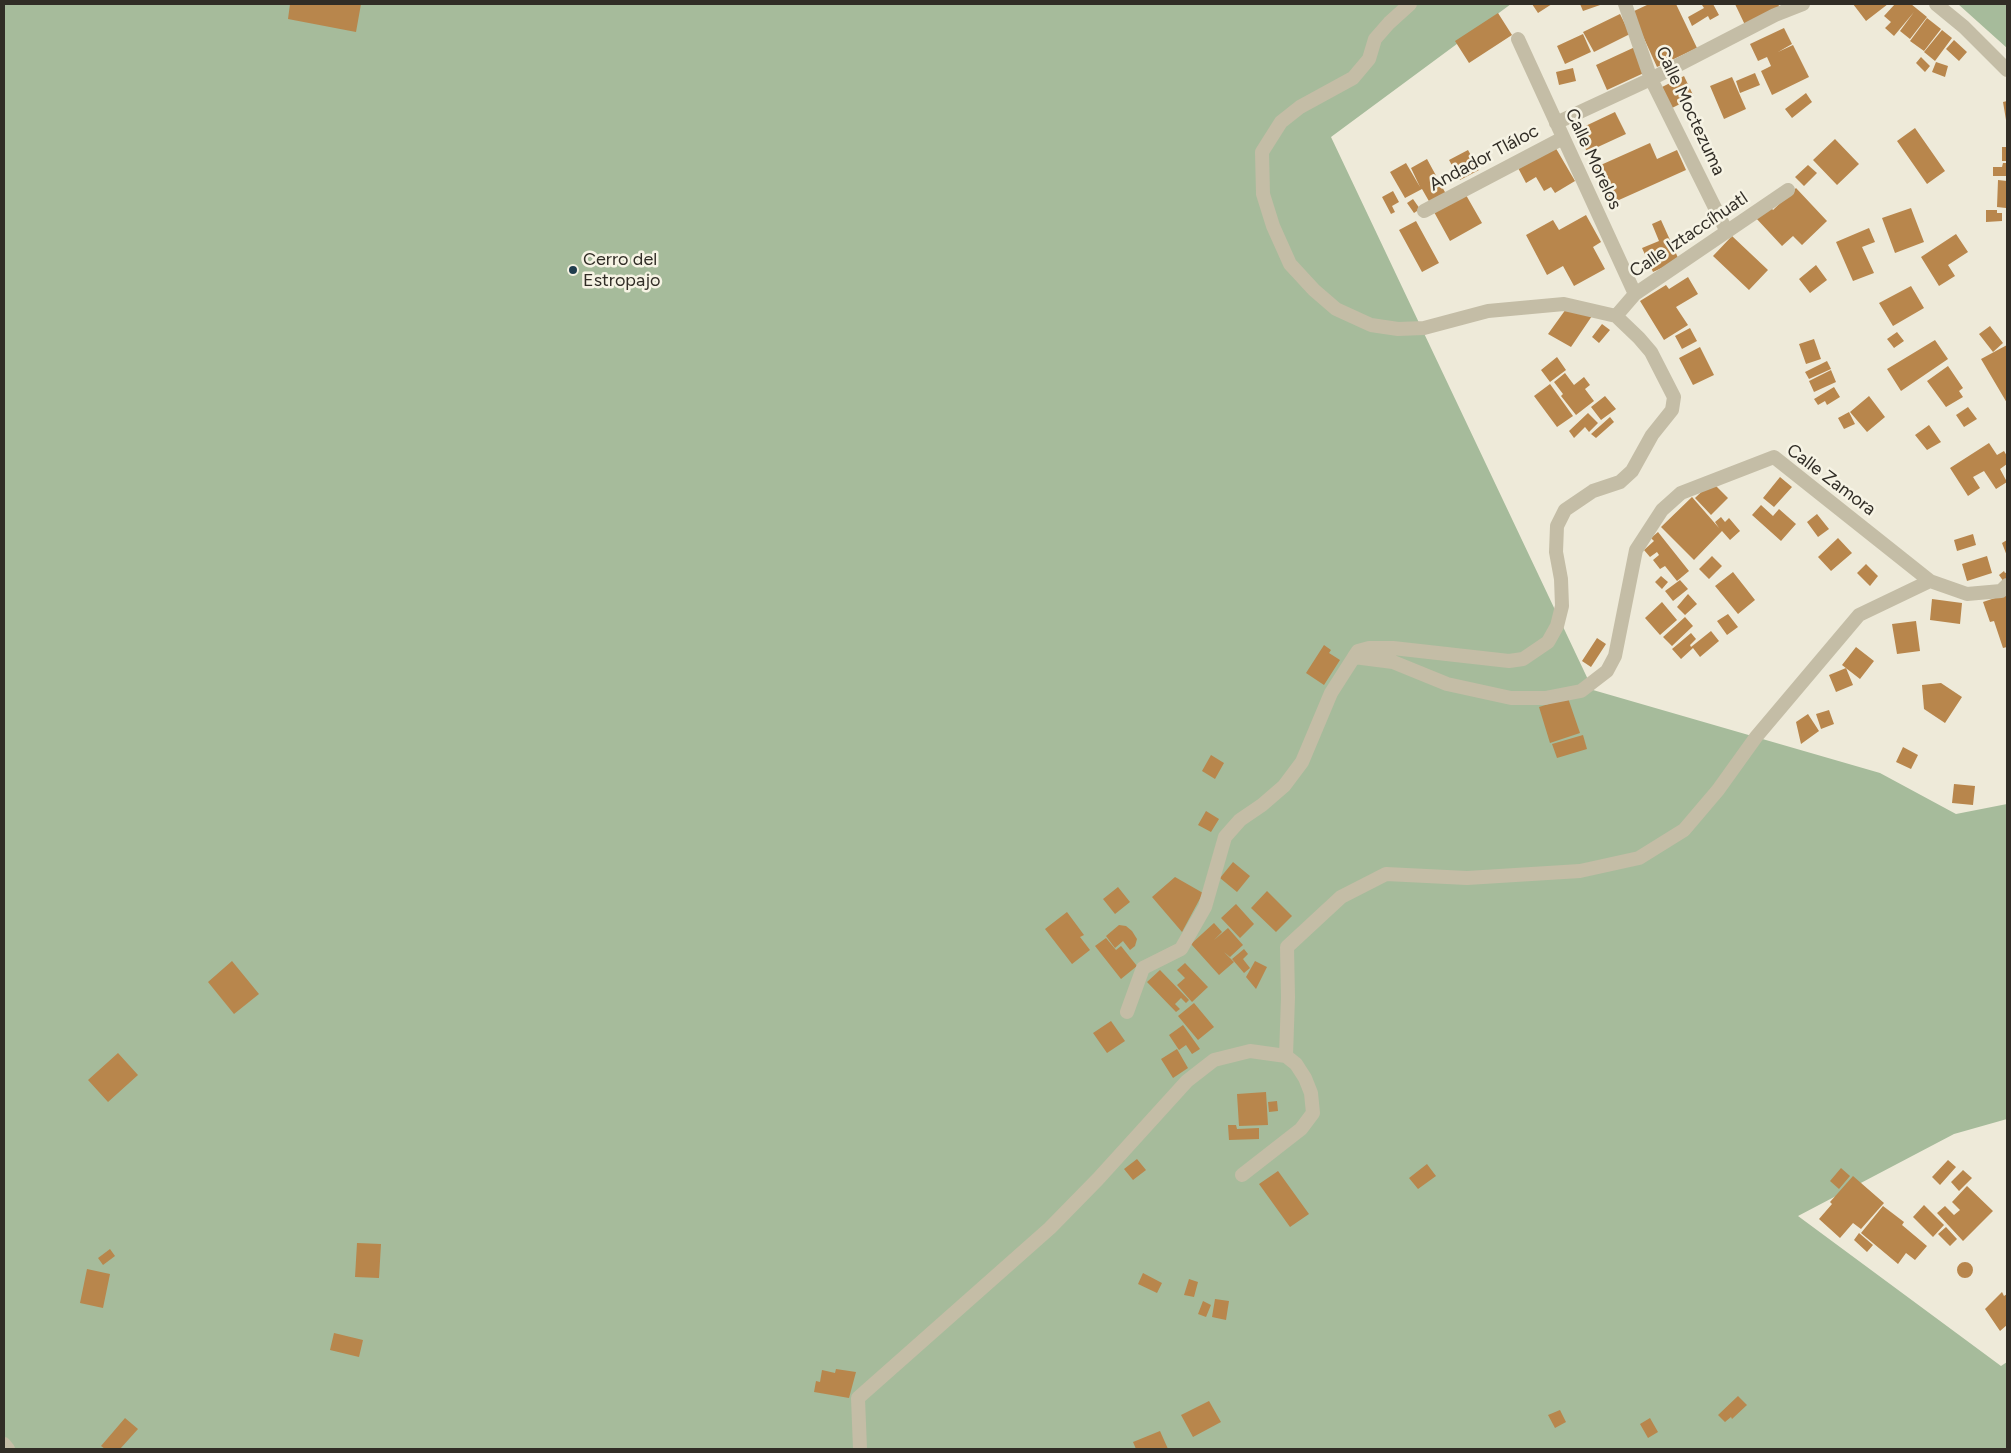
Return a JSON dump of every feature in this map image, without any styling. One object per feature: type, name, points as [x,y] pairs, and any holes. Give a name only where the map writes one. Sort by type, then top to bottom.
[{"type":"street","points":[[1127,1012],[1143,968],[1181,949],[1205,907],[1225,837],[1240,820],[1262,805],[1284,786],[1302,762],[1331,694],[1358,651],[1369,648],[1393,648],[1509,661],[1523,659],[1548,642],[1557,626],[1562,606],[1561,579],[1556,552],[1557,526],[1565,510],[1593,491],[1620,482],[1632,471],[1652,435],[1672,410],[1674,397],[1651,352],[1616,316],[1564,304],[1488,311],[1424,328],[1398,329],[1371,325],[1336,309],[1314,290],[1290,264],[1273,226],[1263,194],[1262,152],[1281,122],[1300,107],[1353,78],[1369,59],[1375,39],[1410,4]]},
{"type":"street","name":"Calle Moctezuma","points":[[1625,4],[1651,79],[1727,232]]},
{"type":"street","points":[[1556,123],[1651,79],[1775,15],[1803,4]]},
{"type":"street","points":[[1936,4],[1964,27],[2007,70]]},
{"type":"street","name":"Calle Morelos","points":[[1518,39],[1636,294]]},
{"type":"street","name":"Andador Tláloc","points":[[1424,211],[1563,138]]},
{"type":"street","name":"Calle Iztaccíhuatl","points":[[1616,316],[1636,294],[1788,190]]},
{"type":"street","name":"Calle Zamora","points":[[1354,657],[1393,662],[1447,684],[1511,698],[1546,698],[1581,691],[1607,671],[1614,656],[1636,550],[1662,510],[1681,493],[1774,457],[1930,581],[1967,594],[2001,590],[2007,585]]},
{"type":"street","points":[[1286,1056],[1287,947],[1341,897],[1386,874],[1468,878],[1580,871],[1639,858],[1684,830],[1718,790],[1756,736],[1859,615],[1930,581]]},
{"type":"street","points":[[860,1449],[858,1398],[1050,1228],[1098,1179],[1187,1081],[1214,1060],[1250,1051],[1286,1056],[1296,1064],[1305,1078],[1310,1093],[1313,1113],[1301,1129],[1242,1175]]},
{"type":"street","points":[[4,1444],[8,1449]]},
{"type":"green space","points":[[4,4],[1511,4],[1331,137],[1593,690],[1880,773],[1956,814],[2007,804],[2007,1119],[1954,1134],[1798,1216],[2001,1366],[2007,1362],[2007,1449],[4,1449]]},
{"type":"green space","points":[[1958,4],[2007,4],[2007,48]]},
{"type":"building","points":[[290,4],[361,4],[356,32],[288,19]]},
{"type":"building","points":[[1532,4],[1552,4],[1538,13]]},
{"type":"building","points":[[1580,4],[1603,4],[1583,11]]},
{"type":"building","points":[[1649,4],[1676,4],[1697,48],[1657,67],[1632,12]]},
{"type":"building","points":[[1713,4],[1719,15],[1710,20],[1708,16],[1692,26],[1688,17],[1704,8],[1702,5]]},
{"type":"building","points":[[1735,4],[1778,4],[1780,8],[1745,25]]},
{"type":"building","points":[[1853,4],[1888,4],[1866,21]]},
{"type":"building","points":[[1895,4],[1911,4],[1927,17],[1910,39],[1900,31],[1914,12],[1894,36],[1885,28],[1891,22],[1884,16]]},
{"type":"building","points":[[1498,13],[1512,35],[1469,63],[1455,41]]},
{"type":"building","points":[[1620,14],[1630,34],[1594,52],[1583,32]]},
{"type":"building","points":[[1927,18],[1941,29],[1924,51],[1910,41]]},
{"type":"building","points":[[1784,28],[1792,44],[1778,52],[1793,45],[1809,77],[1772,95],[1761,71],[1771,66],[1767,57],[1758,61],[1750,44]]},
{"type":"building","points":[[1942,30],[1952,38],[1935,61],[1924,52]]},
{"type":"building","points":[[1583,34],[1591,52],[1565,64],[1557,46]]},
{"type":"building","points":[[1954,40],[1967,52],[1959,61],[1946,49]]},
{"type":"building","points":[[1635,47],[1646,72],[1607,90],[1596,65]]},
{"type":"building","points":[[1921,57],[1930,66],[1925,72],[1916,63]]},
{"type":"building","points":[[1936,62],[1948,66],[1945,77],[1932,72]]},
{"type":"building","points":[[1573,68],[1576,81],[1559,85],[1556,72]]},
{"type":"building","points":[[1755,73],[1760,85],[1740,93],[1736,81]]},
{"type":"building","points":[[1684,76],[1694,97],[1672,108],[1662,87]]},
{"type":"building","points":[[1732,77],[1746,109],[1724,119],[1710,86]]},
{"type":"building","points":[[1806,93],[1812,102],[1792,118],[1785,109]]},
{"type":"building","points":[[2007,101],[2007,120],[2006,120],[2003,102]]},
{"type":"building","points":[[1615,112],[1626,134],[1587,152],[1577,130]]},
{"type":"building","points":[[1915,128],[1945,171],[1927,184],[1897,141]]},
{"type":"building","points":[[1835,139],[1859,164],[1837,185],[1813,160]]},
{"type":"building","points":[[1650,143],[1657,159],[1677,150],[1686,170],[1610,204],[1594,168]]},
{"type":"building","points":[[1554,145],[1575,181],[1555,193],[1551,187],[1544,191],[1536,177],[1526,183],[1517,166]]},
{"type":"building","points":[[2002,147],[2007,147],[2007,161],[2002,161]]},
{"type":"building","points":[[1468,150],[1479,170],[1460,180],[1449,160]]},
{"type":"building","points":[[1427,159],[1446,194],[1430,203],[1422,189],[1405,198],[1390,172],[1406,163],[1420,187],[1411,168]]},
{"type":"building","points":[[2003,163],[2007,163],[2007,176],[1993,176],[1993,167],[2002,167]]},
{"type":"building","points":[[1808,165],[1817,173],[1804,186],[1795,177]]},
{"type":"building","points":[[1998,180],[2007,181],[2006,208],[1997,207]]},
{"type":"building","points":[[1796,188],[1827,221],[1802,245],[1793,236],[1782,246],[1755,217],[1769,205],[1773,210]]},
{"type":"building","points":[[1393,191],[1399,202],[1392,206],[1395,212],[1391,214],[1382,197]]},
{"type":"building","points":[[1466,195],[1482,223],[1450,241],[1434,212]]},
{"type":"building","points":[[1413,199],[1420,209],[1414,213],[1407,203]]},
{"type":"building","points":[[1911,208],[1924,242],[1895,253],[1882,218]]},
{"type":"building","points":[[1986,210],[1997,210],[1997,213],[2002,213],[2002,221],[1986,222]]},
{"type":"building","points":[[1586,215],[1601,242],[1593,247],[1605,269],[1574,286],[1563,266],[1547,275],[1526,235],[1553,220],[1559,230]]},
{"type":"building","points":[[1661,220],[1679,260],[1653,272],[1642,248],[1659,241],[1652,224]]},
{"type":"building","points":[[1416,221],[1439,263],[1422,272],[1399,230]]},
{"type":"building","points":[[1869,228],[1875,242],[1862,247],[1874,273],[1853,281],[1836,242]]},
{"type":"building","points":[[1956,234],[1968,252],[1948,265],[1955,276],[1939,286],[1921,257]]},
{"type":"building","points":[[1732,236],[1768,270],[1749,290],[1713,256]]},
{"type":"building","points":[[1816,265],[1827,280],[1810,293],[1799,279]]},
{"type":"building","points":[[1688,277],[1698,294],[1676,307],[1688,325],[1664,340],[1640,301],[1666,285],[1669,289]]},
{"type":"building","points":[[1911,286],[1924,308],[1893,326],[1879,303]]},
{"type":"building","points":[[1566,309],[1592,316],[1571,347],[1548,334]]},
{"type":"building","points":[[1602,324],[1610,330],[1599,343],[1592,337]]},
{"type":"building","points":[[1990,326],[2003,343],[1993,352],[1979,334]]},
{"type":"building","points":[[1690,328],[1697,341],[1682,349],[1675,336]]},
{"type":"building","points":[[1897,332],[1904,341],[1894,348],[1887,339]]},
{"type":"building","points":[[1814,339],[1821,359],[1806,364],[1799,344]]},
{"type":"building","points":[[1935,340],[1948,359],[1901,391],[1887,369]]},
{"type":"building","points":[[2007,345],[2007,403],[1981,359]]},
{"type":"building","points":[[1700,347],[1714,375],[1693,385],[1679,358]]},
{"type":"building","points":[[1557,357],[1566,370],[1550,382],[1541,370]]},
{"type":"building","points":[[1827,361],[1831,369],[1809,379],[1805,372]]},
{"type":"building","points":[[1948,366],[1963,388],[1959,391],[1963,397],[1946,407],[1927,381]]},
{"type":"building","points":[[1831,370],[1836,382],[1814,392],[1809,381]]},
{"type":"building","points":[[1565,373],[1574,385],[1584,377],[1590,385],[1585,389],[1594,401],[1576,415],[1561,396],[1563,394],[1554,382]]},
{"type":"building","points":[[1550,384],[1573,416],[1557,427],[1534,396]]},
{"type":"building","points":[[1834,387],[1840,397],[1827,405],[1825,401],[1818,405],[1814,399]]},
{"type":"building","points":[[1605,396],[1616,409],[1601,420],[1591,407]]},
{"type":"building","points":[[1869,396],[1885,417],[1867,432],[1850,412]]},
{"type":"building","points":[[1968,407],[1977,419],[1964,427],[1956,415]]},
{"type":"building","points":[[1849,412],[1855,424],[1844,429],[1838,418]]},
{"type":"building","points":[[1588,413],[1598,423],[1589,432],[1585,427],[1574,438],[1569,431]]},
{"type":"building","points":[[1610,417],[1614,422],[1596,438],[1591,434]]},
{"type":"building","points":[[1929,425],[1941,442],[1927,450],[1915,435]]},
{"type":"building","points":[[1989,443],[1997,455],[2004,451],[2007,456],[2007,464],[2000,469],[2007,482],[1996,489],[1984,471],[1973,477],[1980,488],[1968,496],[1950,468]]},
{"type":"building","points":[[1780,477],[1792,487],[1774,507],[1763,498]]},
{"type":"building","points":[[1712,482],[1728,498],[1711,515],[1695,498]]},
{"type":"building","points":[[1692,497],[1719,528],[1715,522],[1721,517],[1725,522],[1729,518],[1740,531],[1730,540],[1722,531],[1694,560],[1661,527]]},
{"type":"building","points":[[1761,505],[1773,516],[1779,509],[1796,524],[1781,541],[1752,515]]},
{"type":"building","points":[[1817,514],[1829,529],[1818,537],[1807,522]]},
{"type":"building","points":[[1658,532],[1689,571],[1677,581],[1665,566],[1660,569],[1653,560],[1659,555],[1657,552],[1650,557],[1644,550],[1654,541],[1651,538]]},
{"type":"building","points":[[1973,534],[1976,545],[1957,551],[1954,540]]},
{"type":"building","points":[[1838,538],[1852,553],[1831,571],[1818,557]]},
{"type":"building","points":[[2007,540],[2007,556],[2002,543]]},
{"type":"building","points":[[1712,556],[1722,566],[1709,579],[1699,569]]},
{"type":"building","points":[[1987,556],[1992,573],[1967,581],[1962,564]]},
{"type":"building","points":[[1866,564],[1878,576],[1870,586],[1857,573]]},
{"type":"building","points":[[2004,571],[2005,573],[2007,572],[2007,579],[2004,582],[1999,575]]},
{"type":"building","points":[[1733,572],[1755,600],[1738,614],[1715,586]]},
{"type":"building","points":[[1661,576],[1668,582],[1662,589],[1655,582]]},
{"type":"building","points":[[1680,580],[1688,589],[1673,601],[1665,591]]},
{"type":"building","points":[[1688,594],[1697,604],[1685,615],[1677,607]]},
{"type":"building","points":[[2007,594],[2007,647],[2003,648],[1994,621],[1990,622],[1983,602]]},
{"type":"building","points":[[1932,599],[1962,603],[1960,624],[1930,620]]},
{"type":"building","points":[[1662,602],[1677,620],[1660,635],[1645,618]]},
{"type":"building","points":[[1728,614],[1738,627],[1727,635],[1717,621]]},
{"type":"building","points":[[1685,617],[1693,626],[1672,646],[1663,637]]},
{"type":"building","points":[[1916,621],[1920,651],[1897,654],[1892,624]]},
{"type":"building","points":[[1711,631],[1719,641],[1700,657],[1693,648],[1681,659],[1672,649],[1691,633],[1696,639],[1690,645],[1691,647]]},
{"type":"building","points":[[1597,638],[1606,644],[1591,667],[1582,661]]},
{"type":"building","points":[[1324,645],[1331,650],[1329,653],[1340,660],[1324,685],[1306,673]]},
{"type":"building","points":[[1856,647],[1874,661],[1860,679],[1842,665]]},
{"type":"building","points":[[1846,668],[1853,685],[1836,692],[1829,675]]},
{"type":"building","points":[[1941,683],[1962,697],[1945,723],[1924,709],[1922,685]]},
{"type":"building","points":[[1568,698],[1580,733],[1550,743],[1539,707]]},
{"type":"building","points":[[1829,710],[1834,724],[1821,729],[1816,714]]},
{"type":"building","points":[[1808,714],[1819,731],[1801,744],[1796,722]]},
{"type":"building","points":[[1583,735],[1587,749],[1557,758],[1552,744]]},
{"type":"building","points":[[1903,747],[1918,755],[1911,769],[1896,762]]},
{"type":"building","points":[[1211,755],[1224,763],[1215,779],[1202,771]]},
{"type":"building","points":[[1954,784],[1975,786],[1973,805],[1952,803]]},
{"type":"building","points":[[1206,811],[1219,819],[1211,832],[1198,825]]},
{"type":"building","points":[[1233,862],[1250,876],[1237,892],[1220,878]]},
{"type":"building","points":[[1175,877],[1203,893],[1182,932],[1152,897]]},
{"type":"building","points":[[1118,887],[1130,902],[1115,914],[1103,899]]},
{"type":"building","points":[[1267,891],[1292,916],[1276,932],[1251,908]]},
{"type":"building","points":[[1236,904],[1254,924],[1240,938],[1221,918]]},
{"type":"building","points":[[1067,912],[1084,935],[1080,937],[1090,950],[1072,964],[1045,929]]},
{"type":"building","points":[[1214,923],[1222,932],[1214,940],[1228,928],[1243,945],[1230,957],[1224,952],[1234,962],[1219,975],[1191,944]]},
{"type":"building","points":[[1119,925],[1126,926],[1137,939],[1135,946],[1130,950],[1123,941],[1115,948],[1106,936]]},
{"type":"building","points":[[1106,938],[1116,950],[1121,946],[1137,966],[1121,979],[1095,946]]},
{"type":"building","points":[[1244,949],[1248,954],[1243,959],[1250,968],[1244,973],[1232,959]]},
{"type":"building","points":[[232,961],[259,994],[234,1014],[208,982]]},
{"type":"building","points":[[1255,961],[1267,967],[1256,989],[1246,977]]},
{"type":"building","points":[[1185,963],[1208,987],[1192,1002],[1177,985],[1185,978],[1177,970]]},
{"type":"building","points":[[1160,970],[1189,1000],[1186,1003],[1181,998],[1175,1004],[1180,1009],[1176,1012],[1147,982]]},
{"type":"building","points":[[1194,1003],[1214,1027],[1198,1040],[1178,1016]]},
{"type":"building","points":[[1111,1021],[1125,1041],[1107,1053],[1093,1033]]},
{"type":"building","points":[[1183,1025],[1200,1049],[1192,1054],[1186,1045],[1179,1050],[1169,1035]]},
{"type":"building","points":[[1177,1049],[1188,1068],[1173,1078],[1161,1059]]},
{"type":"building","points":[[118,1053],[138,1075],[108,1102],[88,1080]]},
{"type":"building","points":[[1266,1092],[1268,1125],[1239,1126],[1237,1094]]},
{"type":"building","points":[[1277,1101],[1278,1111],[1269,1112],[1268,1102]]},
{"type":"building","points":[[1228,1125],[1236,1125],[1237,1129],[1259,1128],[1259,1139],[1229,1140]]},
{"type":"building","points":[[1137,1159],[1146,1170],[1133,1180],[1124,1169]]},
{"type":"building","points":[[1948,1160],[1956,1167],[1940,1185],[1932,1177]]},
{"type":"building","points":[[1427,1164],[1436,1176],[1418,1189],[1409,1178]]},
{"type":"building","points":[[1841,1168],[1850,1176],[1839,1189],[1830,1181]]},
{"type":"building","points":[[1963,1170],[1972,1178],[1959,1191],[1951,1182]]},
{"type":"building","points":[[1278,1171],[1309,1214],[1290,1227],[1259,1184]]},
{"type":"building","points":[[1853,1176],[1884,1203],[1861,1229],[1853,1223],[1840,1238],[1819,1219],[1832,1204],[1830,1202]]},
{"type":"building","points":[[1967,1186],[1993,1211],[1963,1241],[1937,1213],[1945,1206],[1954,1215],[1960,1210],[1952,1202]]},
{"type":"building","points":[[1924,1205],[1944,1225],[1933,1237],[1913,1217]]},
{"type":"building","points":[[1883,1206],[1904,1222],[1902,1225],[1927,1246],[1915,1260],[1906,1253],[1898,1264],[1861,1233]]},
{"type":"building","points":[[1946,1227],[1957,1239],[1950,1246],[1938,1234]]},
{"type":"building","points":[[1859,1233],[1873,1245],[1867,1252],[1854,1240]]},
{"type":"building","points":[[357,1243],[381,1244],[379,1278],[355,1277]]},
{"type":"building","points":[[110,1249],[115,1256],[103,1265],[98,1258]]},
{"type":"building","points":[[1965,1262],[1973,1270],[1965,1278],[1957,1270]]},
{"type":"building","points":[[87,1269],[110,1274],[103,1308],[80,1303]]},
{"type":"building","points":[[1143,1273],[1162,1283],[1157,1293],[1138,1284]]},
{"type":"building","points":[[1189,1279],[1198,1282],[1194,1297],[1184,1295]]},
{"type":"building","points":[[2002,1292],[2004,1296],[2007,1294],[2007,1325],[2000,1331],[1985,1309]]},
{"type":"building","points":[[1215,1299],[1229,1301],[1226,1320],[1212,1317]]},
{"type":"building","points":[[1203,1301],[1211,1305],[1206,1317],[1198,1314]]},
{"type":"building","points":[[334,1333],[363,1340],[359,1357],[330,1350]]},
{"type":"building","points":[[836,1369],[856,1372],[849,1398],[814,1392],[816,1381],[820,1382],[822,1370],[835,1373]]},
{"type":"building","points":[[1738,1396],[1747,1405],[1732,1419],[1731,1417],[1725,1422],[1718,1415]]},
{"type":"building","points":[[1209,1401],[1221,1422],[1193,1437],[1181,1415]]},
{"type":"building","points":[[1560,1410],[1566,1422],[1555,1428],[1548,1415]]},
{"type":"building","points":[[125,1418],[138,1429],[120,1449],[105,1449],[101,1446]]},
{"type":"building","points":[[1650,1418],[1658,1432],[1648,1438],[1640,1424]]},
{"type":"building","points":[[1160,1431],[1168,1449],[1136,1449],[1133,1442]]},
{"type":"place","name":"Cerro del Estropajo","points":[[573,270]]}]
